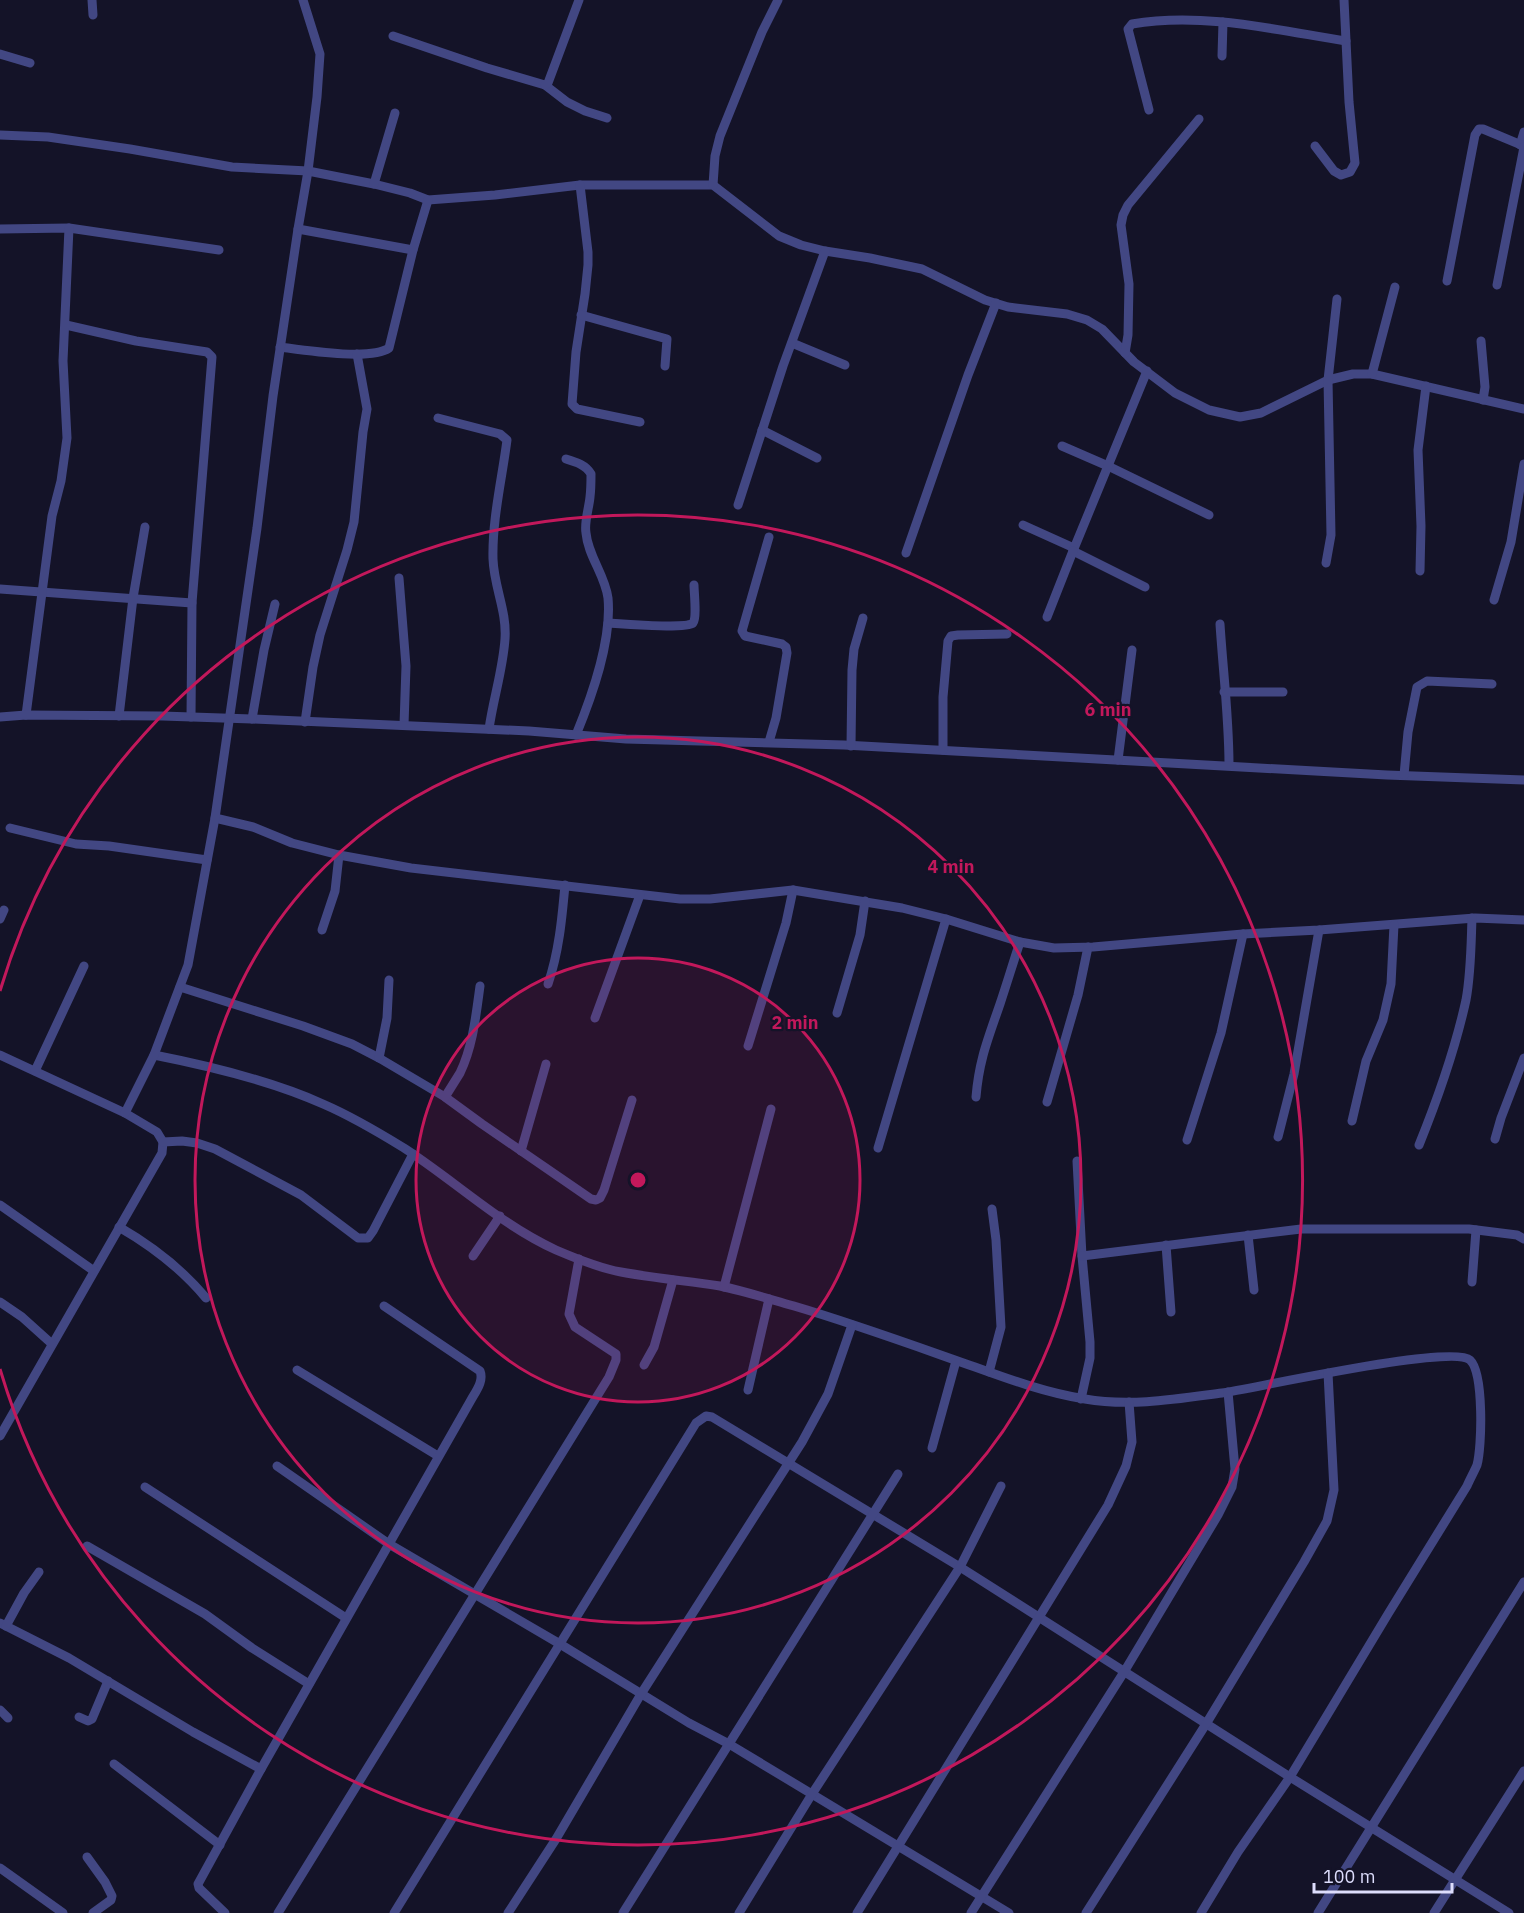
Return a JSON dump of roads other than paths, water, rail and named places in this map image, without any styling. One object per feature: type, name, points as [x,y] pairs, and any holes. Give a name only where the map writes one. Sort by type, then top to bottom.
[{"type":"street","points":[[92,0],[93,15]]},
{"type":"street","points":[[125,1113],[154,1055],[188,965],[215,818],[256,538],[266,441],[308,171],[317,97],[320,54],[303,0]]},
{"type":"street","points":[[545,85],[548,83],[579,0]]},
{"type":"street","points":[[713,185],[715,156],[720,136],[762,32],[778,0]]},
{"type":"street","points":[[1315,146],[1335,171],[1341,175],[1350,172],[1355,163],[1349,102],[1344,0]]},
{"type":"street","points":[[1149,110],[1128,29],[1132,24],[1151,21],[1200,20],[1346,41]]},
{"type":"street","points":[[1222,56],[1223,22]]},
{"type":"street","points":[[393,36],[545,85],[567,102],[607,118]]},
{"type":"street","points":[[0,54],[30,63]]},
{"type":"street","points":[[374,184],[395,112]]},
{"type":"street","points":[[1125,352],[1128,335],[1129,284],[1121,225],[1123,215],[1128,205],[1199,119]]},
{"type":"street","points":[[1447,282],[1475,135],[1479,129],[1483,129],[1523,146]]},
{"type":"street","points":[[1497,285],[1524,132]]},
{"type":"street","points":[[0,135],[48,136],[232,167],[308,171],[374,184],[428,200],[580,185],[713,185],[779,236],[801,245],[922,269],[1008,307],[1087,320],[1102,329],[1125,352],[1175,393],[1209,410],[1240,417],[1261,413],[1328,380],[1353,374],[1371,374],[1524,409]]},
{"type":"street","points":[[580,185],[588,252],[572,404],[577,409],[639,422]]},
{"type":"street","points":[[280,347],[357,354],[385,351],[389,348],[428,200]]},
{"type":"street","points":[[26,715],[52,516],[67,445],[63,361],[69,228]]},
{"type":"street","points":[[0,229],[69,228],[219,250]]},
{"type":"street","points":[[298,229],[413,250]]},
{"type":"street","points":[[738,505],[825,251]]},
{"type":"street","points":[[1371,374],[1395,287]]},
{"type":"street","points":[[1326,563],[1331,535],[1328,380],[1337,299]]},
{"type":"street","points":[[906,554],[968,375],[996,303]]},
{"type":"street","points":[[581,315],[665,337],[668,342],[665,366]]},
{"type":"street","points":[[66,326],[136,341],[207,352],[212,357],[192,603],[191,717]]},
{"type":"street","points":[[1480,341],[1484,379],[1483,400]]},
{"type":"street","points":[[792,343],[845,365]]},
{"type":"street","points":[[305,722],[320,634],[354,522],[367,409],[357,354]]},
{"type":"street","points":[[1047,617],[1147,371]]},
{"type":"street","points":[[1420,571],[1418,450],[1426,386]]},
{"type":"street","points":[[438,418],[487,430],[506,438],[493,558],[498,596],[504,610],[505,640],[489,729]]},
{"type":"street","points":[[762,430],[817,458]]},
{"type":"street","points":[[1062,446],[1209,515]]},
{"type":"street","points":[[566,459],[580,463],[591,474],[585,531],[608,598],[608,623],[594,684],[576,735]]},
{"type":"street","points":[[1494,600],[1511,542],[1524,464]]},
{"type":"street","points":[[1023,525],[1145,587]]},
{"type":"street","points":[[119,716],[133,597],[146,527]]},
{"type":"street","points":[[769,537],[742,631],[745,636],[782,644],[786,647],[787,653],[769,742]]},
{"type":"street","points":[[399,578],[406,666],[404,725]]},
{"type":"street","points":[[608,623],[689,625],[694,621],[695,616],[694,585]]},
{"type":"street","points":[[0,589],[192,603]]},
{"type":"street","points":[[252,719],[275,604]]},
{"type":"street","points":[[851,746],[854,649],[863,618]]},
{"type":"street","points":[[1220,624],[1229,732],[1229,765]]},
{"type":"street","points":[[943,750],[944,687],[948,641],[951,636],[958,634],[1007,634]]},
{"type":"street","points":[[1118,760],[1132,650]]},
{"type":"street","points":[[1404,775],[1408,732],[1417,687],[1427,681],[1492,684]]},
{"type":"street","points":[[1224,692],[1283,692]]},
{"type":"street","points":[[0,717],[26,715],[191,717],[404,725],[636,739],[943,750],[1524,780]]},
{"type":"street","points":[[215,818],[253,827],[292,843],[339,855],[411,868],[680,899],[710,899],[793,890],[902,908],[1020,942],[1054,948],[1473,918],[1524,920]]},
{"type":"street","points":[[10,828],[76,844],[109,846],[207,860]]},
{"type":"street","points":[[322,930],[335,891],[339,855]]},
{"type":"street","points":[[548,984],[554,967],[565,885]]},
{"type":"street","points":[[748,1046],[786,923],[793,890]]},
{"type":"street","points":[[595,1018],[640,895]]},
{"type":"street","points":[[837,1013],[860,935],[865,901]]},
{"type":"street","points":[[1419,1145],[1438,1096],[1466,999],[1473,918]]},
{"type":"street","points":[[878,1148],[946,919]]},
{"type":"street","points":[[1352,1121],[1366,1061],[1383,1020],[1391,984],[1394,925]]},
{"type":"street","points":[[1278,1137],[1294,1074],[1319,930]]},
{"type":"street","points":[[1187,1140],[1221,1033],[1243,934]]},
{"type":"street","points":[[976,1097],[978,1072],[985,1046],[1020,942]]},
{"type":"street","points":[[1047,1102],[1081,986],[1088,947]]},
{"type":"street","points":[[35,1071],[84,966]]},
{"type":"street","points":[[380,1058],[387,1018],[389,980]]},
{"type":"street","points":[[445,1097],[461,1071],[469,1048],[480,986]]},
{"type":"street","points":[[180,987],[303,1026],[352,1044],[380,1058],[445,1097],[591,1199],[600,1198],[604,1190],[632,1100]]},
{"type":"street","points":[[0,1054],[125,1113],[158,1132],[163,1142],[162,1153],[0,1437]]},
{"type":"street","points":[[154,1055],[220,1070],[322,1104],[357,1121],[413,1154],[523,1232],[579,1259],[619,1272],[724,1287],[769,1299],[852,1324],[1031,1386],[1081,1399],[1104,1402],[1175,1399],[1429,1358],[1460,1356],[1473,1362],[1478,1376],[1481,1401],[1480,1448],[1477,1464],[1467,1486],[1290,1777],[1238,1852],[1201,1913]]},
{"type":"street","points":[[1496,1139],[1501,1118],[1524,1058]]},
{"type":"street","points":[[521,1151],[546,1064]]},
{"type":"street","points":[[724,1287],[771,1109]]},
{"type":"street","points":[[163,1142],[197,1143],[224,1153],[301,1195],[358,1238],[363,1239],[368,1238],[373,1231],[413,1154]]},
{"type":"street","points":[[1077,1161],[1082,1256],[1090,1342],[1090,1358],[1081,1399]]},
{"type":"street","points":[[0,1204],[94,1271]]},
{"type":"street","points":[[989,1372],[1001,1327],[992,1209]]},
{"type":"street","points":[[473,1256],[500,1216]]},
{"type":"street","points":[[119,1227],[149,1244],[164,1256],[206,1298]]},
{"type":"street","points":[[1082,1256],[1301,1229],[1476,1230],[1517,1235],[1524,1239]]},
{"type":"street","points":[[1472,1282],[1476,1230]]},
{"type":"street","points":[[1248,1235],[1254,1290]]},
{"type":"street","points":[[1166,1245],[1171,1312]]},
{"type":"street","points":[[278,1913],[609,1377],[616,1354],[575,1327],[569,1314],[579,1259]]},
{"type":"street","points":[[644,1365],[654,1347],[674,1280]]},
{"type":"street","points":[[748,1390],[769,1299]]},
{"type":"street","points":[[0,1302],[22,1317],[52,1344]]},
{"type":"street","points":[[225,1913],[198,1886],[261,1769],[471,1400],[482,1376],[480,1371],[384,1306]]},
{"type":"street","points":[[508,1913],[556,1839],[641,1694],[801,1442],[828,1394],[852,1324]]},
{"type":"street","points":[[932,1448],[956,1360]]},
{"type":"street","points":[[297,1370],[438,1456]]},
{"type":"street","points":[[1086,1913],[1206,1724],[1327,1521],[1334,1490],[1328,1373]]},
{"type":"street","points":[[971,1913],[1124,1672],[1218,1515],[1232,1487],[1235,1469],[1228,1392]]},
{"type":"street","points":[[857,1913],[1108,1505],[1126,1466],[1132,1442],[1129,1402]]},
{"type":"street","points":[[394,1913],[696,1423],[706,1416],[712,1417],[788,1462],[960,1567],[1509,1913]]},
{"type":"street","points":[[277,1466],[389,1544],[689,1723],[729,1744],[1009,1913]]},
{"type":"street","points":[[623,1913],[898,1474]]},
{"type":"street","points":[[739,1913],[895,1664],[960,1567],[1001,1486]]},
{"type":"street","points":[[146,1487],[346,1618]]},
{"type":"street","points":[[87,1546],[205,1614],[252,1648],[309,1684]]},
{"type":"street","points":[[39,1572],[3,1625],[69,1658],[261,1769]]},
{"type":"street","points":[[1318,1913],[1524,1582]]},
{"type":"street","points":[[79,1717],[92,1719],[108,1682]]},
{"type":"street","points":[[0,1710],[8,1718]]},
{"type":"street","points":[[114,1764],[220,1845]]},
{"type":"street","points":[[1434,1913],[1524,1771]]},
{"type":"street","points":[[87,1857],[105,1881],[112,1896],[111,1900],[93,1913]]},
{"type":"street","points":[[0,1868],[63,1913]]}]
